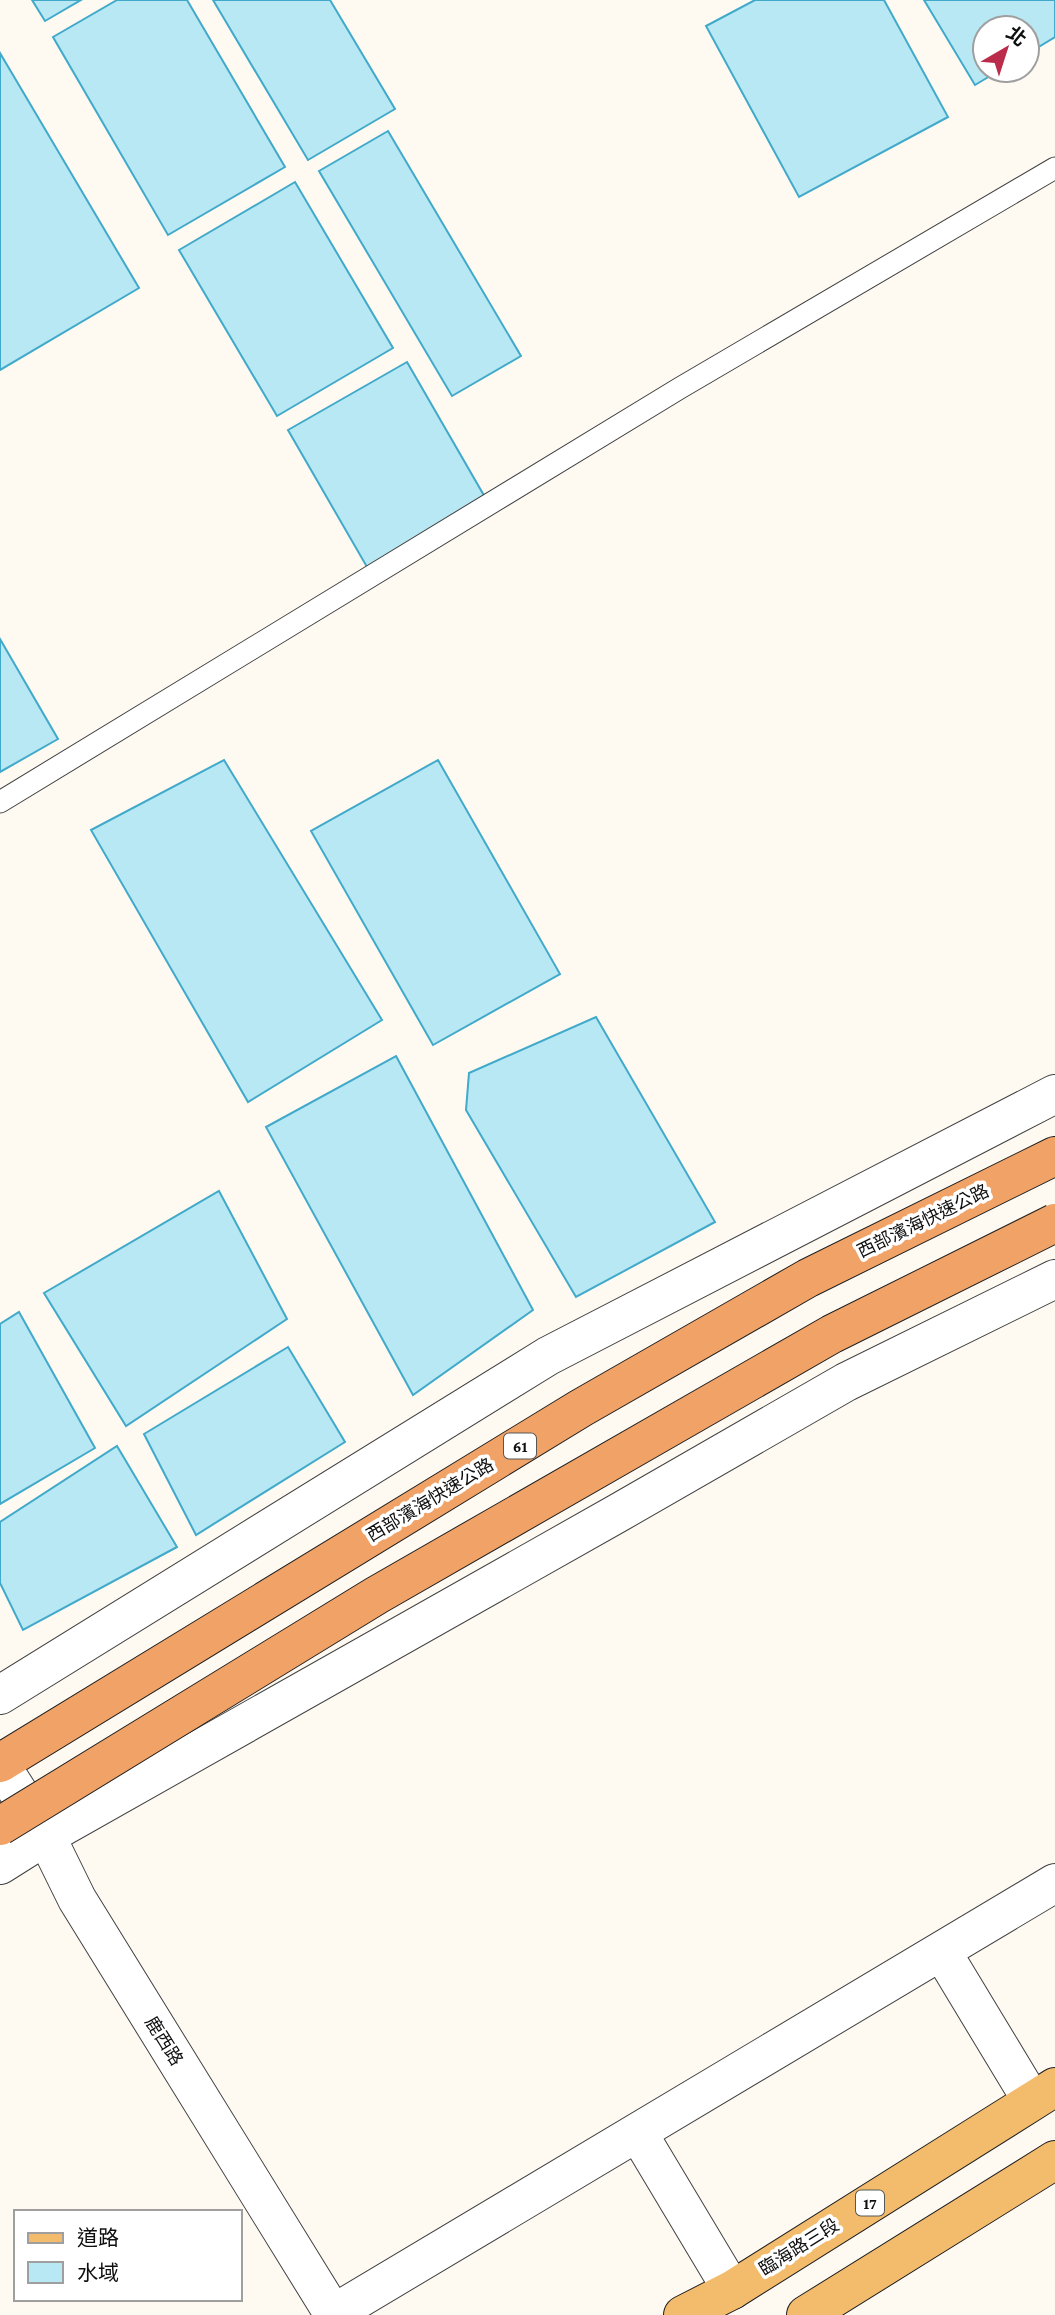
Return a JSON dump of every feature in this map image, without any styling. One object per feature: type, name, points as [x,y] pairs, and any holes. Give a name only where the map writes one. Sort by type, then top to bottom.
[{"type":"highway","name":"西部濱海快速公路","points":[[0,1764],[581,1408],[808,1278],[1055,1156]]},
{"type":"highway","points":[[0,1826],[377,1595],[820,1340],[1055,1223]]},
{"type":"main road","name":"臨海路三段","points":[[683,2315],[732,2290],[1043,2094]]},
{"type":"main road","points":[[806,2315],[1055,2160]]},
{"type":"street","points":[[0,1695],[548,1356],[1055,1094]]},
{"type":"street","points":[[0,1865],[46,1836],[846,1382],[1055,1279]]},
{"type":"street","name":"鹿西路","points":[[0,1764],[46,1836],[77,1899],[333,2315]]},
{"type":"street","points":[[333,2315],[1055,1883]]},
{"type":"street","points":[[942,1952],[1043,2094]]},
{"type":"street","points":[[638,2133],[732,2290]]},
{"type":"lane","points":[[0,802],[680,388],[1055,168]]},
{"type":"water","points":[[32,0],[81,0],[45,21]]},
{"type":"water","points":[[117,0],[187,0],[285,167],[168,235],[53,37]]},
{"type":"water","points":[[213,0],[330,0],[395,109],[308,160]]},
{"type":"water","points":[[755,0],[884,0],[948,117],[799,197],[706,26]]},
{"type":"water","points":[[924,0],[1055,0],[1055,37],[1041,46],[1041,14],[971,14],[971,78]]},
{"type":"water","points":[[0,53],[139,288],[0,370]]},
{"type":"water","points":[[388,131],[521,356],[452,396],[319,171]]},
{"type":"water","points":[[295,182],[393,348],[277,416],[179,250]]},
{"type":"water","points":[[407,362],[486,499],[367,567],[288,430]]},
{"type":"water","points":[[0,639],[58,739],[0,772]]},
{"type":"water","points":[[224,760],[382,1020],[248,1102],[91,830]]},
{"type":"water","points":[[438,760],[560,974],[433,1045],[311,831]]},
{"type":"water","points":[[596,1017],[715,1222],[576,1297],[466,1110],[469,1073]]},
{"type":"water","points":[[396,1056],[533,1310],[413,1395],[266,1127]]},
{"type":"water","points":[[219,1191],[287,1319],[126,1426],[44,1293]]},
{"type":"water","points":[[19,1312],[95,1448],[0,1504],[0,1324]]},
{"type":"water","points":[[288,1347],[345,1442],[196,1535],[144,1434]]},
{"type":"water","points":[[117,1446],[177,1547],[23,1630],[0,1583],[0,1522]]}]
